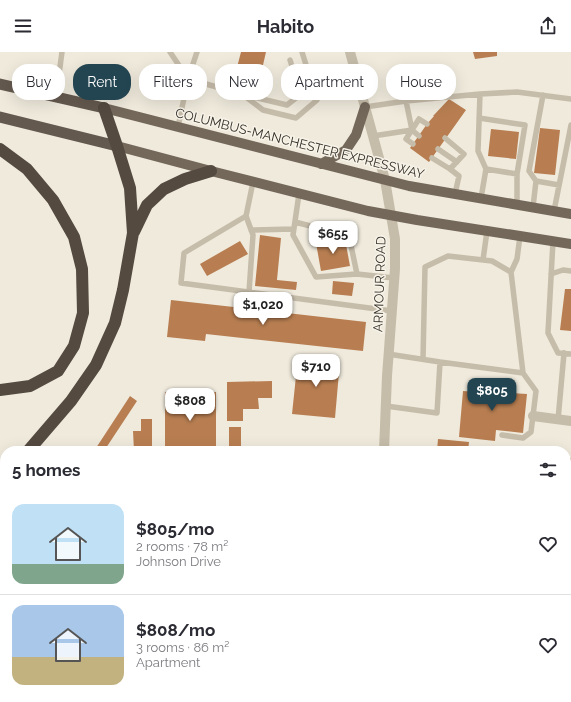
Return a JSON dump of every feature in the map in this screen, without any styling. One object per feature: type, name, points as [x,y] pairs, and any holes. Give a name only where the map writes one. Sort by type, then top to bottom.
[{"type":"highway","name":"COLUMBUS-MANCHESTER EXPRESSWAY","points":[[0,84],[12,87]]},
{"type":"highway","name":"COLUMBUS-MANCHESTER EXPRESSWAY","points":[[65,99],[104,108]]},
{"type":"highway","points":[[32,446],[71,401],[96,365],[115,323],[123,290],[133,233],[130,188],[104,108]]},
{"type":"highway","points":[[0,117],[117,146]]},
{"type":"highway","points":[[0,149],[27,169],[53,200],[74,237],[82,269],[83,313],[74,346],[58,371],[30,386],[0,390]]},
{"type":"highway","points":[[133,233],[147,205],[164,189],[185,179],[210,171]]},
{"type":"main road","points":[[321,164],[346,150],[356,135],[365,107]]},
{"type":"main road","name":"COLUMBUS-MANCHESTER EXPRESSWAY","points":[[104,108],[410,186],[571,214]]},
{"type":"main road","points":[[117,146],[299,194],[391,216],[571,244]]},
{"type":"street","name":"ARMOUR ROAD","points":[[350,52],[385,180],[396,239],[388,354],[384,446]]},
{"type":"street","points":[[533,416],[571,421]]},
{"type":"lane","points":[[60,64],[62,52]]},
{"type":"lane","points":[[170,52],[178,64]]},
{"type":"lane","points":[[194,64],[198,52]]},
{"type":"lane","points":[[250,100],[263,110],[296,118],[317,100],[302,52]]},
{"type":"lane","points":[[267,100],[287,105],[301,94],[290,60]]},
{"type":"lane","points":[[365,107],[406,101],[517,92],[571,99]]},
{"type":"lane","points":[[480,94],[478,151],[486,169],[481,198]]},
{"type":"lane","points":[[533,207],[536,181],[529,171],[543,95]]},
{"type":"lane","points":[[178,127],[184,100]]},
{"type":"lane","points":[[406,101],[412,130],[419,136]]},
{"type":"lane","points":[[479,118],[525,125],[517,174],[517,204]]},
{"type":"lane","points":[[413,144],[406,139],[419,119],[427,124]]},
{"type":"lane","points":[[554,211],[571,125]]},
{"type":"lane","points":[[373,136],[412,130]]},
{"type":"lane","points":[[445,138],[464,154],[450,169]]},
{"type":"lane","points":[[438,149],[457,162]]},
{"type":"lane","points":[[432,158],[459,176],[455,194]]},
{"type":"lane","points":[[486,169],[517,174]]},
{"type":"lane","points":[[536,181],[559,184]]},
{"type":"lane","points":[[249,292],[253,235],[246,216],[253,182]]},
{"type":"lane","points":[[299,194],[293,236],[316,277],[357,274],[394,278]]},
{"type":"lane","points":[[246,216],[184,253],[181,283],[392,311]]},
{"type":"lane","points":[[295,222],[349,236],[357,274]]},
{"type":"lane","points":[[251,230],[293,229]]},
{"type":"lane","points":[[483,260],[487,231]]},
{"type":"lane","points":[[502,435],[523,438],[531,432],[536,390],[523,373],[511,272],[517,259],[520,236]]},
{"type":"lane","points":[[553,241],[548,333],[558,353],[571,354]]},
{"type":"lane","points":[[423,359],[425,267],[448,256],[492,261],[511,272]]},
{"type":"lane","points":[[551,274],[563,270],[571,271]]},
{"type":"lane","points":[[558,420],[564,353]]},
{"type":"lane","points":[[388,354],[523,373]]},
{"type":"lane","points":[[386,406],[437,413],[440,362]]},
{"type":"building","points":[[241,52],[266,52],[263,64],[238,64]]},
{"type":"building","points":[[473,52],[497,52],[497,56],[475,59]]},
{"type":"building","points":[[448,100],[451,100],[466,110],[429,162],[410,148],[433,116]]},
{"type":"building","points":[[540,128],[560,130],[555,175],[534,173]]},
{"type":"building","points":[[491,129],[519,132],[516,159],[488,156]]},
{"type":"building","points":[[260,235],[281,238],[277,280],[297,282],[296,290],[255,286]]},
{"type":"building","points":[[345,239],[350,266],[321,271],[316,243]]},
{"type":"building","points":[[240,241],[248,254],[207,276],[200,264]]},
{"type":"building","points":[[333,281],[354,283],[352,296],[332,294]]},
{"type":"building","points":[[565,289],[571,289],[571,331],[560,330]]},
{"type":"building","points":[[171,300],[366,322],[363,351],[206,334],[205,341],[167,337]]},
{"type":"building","points":[[298,357],[340,361],[335,418],[292,414]]},
{"type":"building","points":[[272,381],[272,398],[258,398],[259,409],[243,409],[243,421],[227,421],[227,382]]},
{"type":"building","points":[[478,383],[512,386],[511,393],[527,394],[523,433],[496,430],[495,441],[459,437],[463,391],[477,392]]},
{"type":"building","points":[[165,392],[216,392],[216,446],[165,446]]},
{"type":"building","points":[[130,396],[137,401],[107,446],[97,446]]},
{"type":"building","points":[[141,419],[152,419],[152,446],[134,446],[133,431],[141,431]]},
{"type":"building","points":[[229,427],[241,427],[241,446],[229,446]]},
{"type":"building","points":[[438,439],[469,442],[469,446],[437,446]]}]
